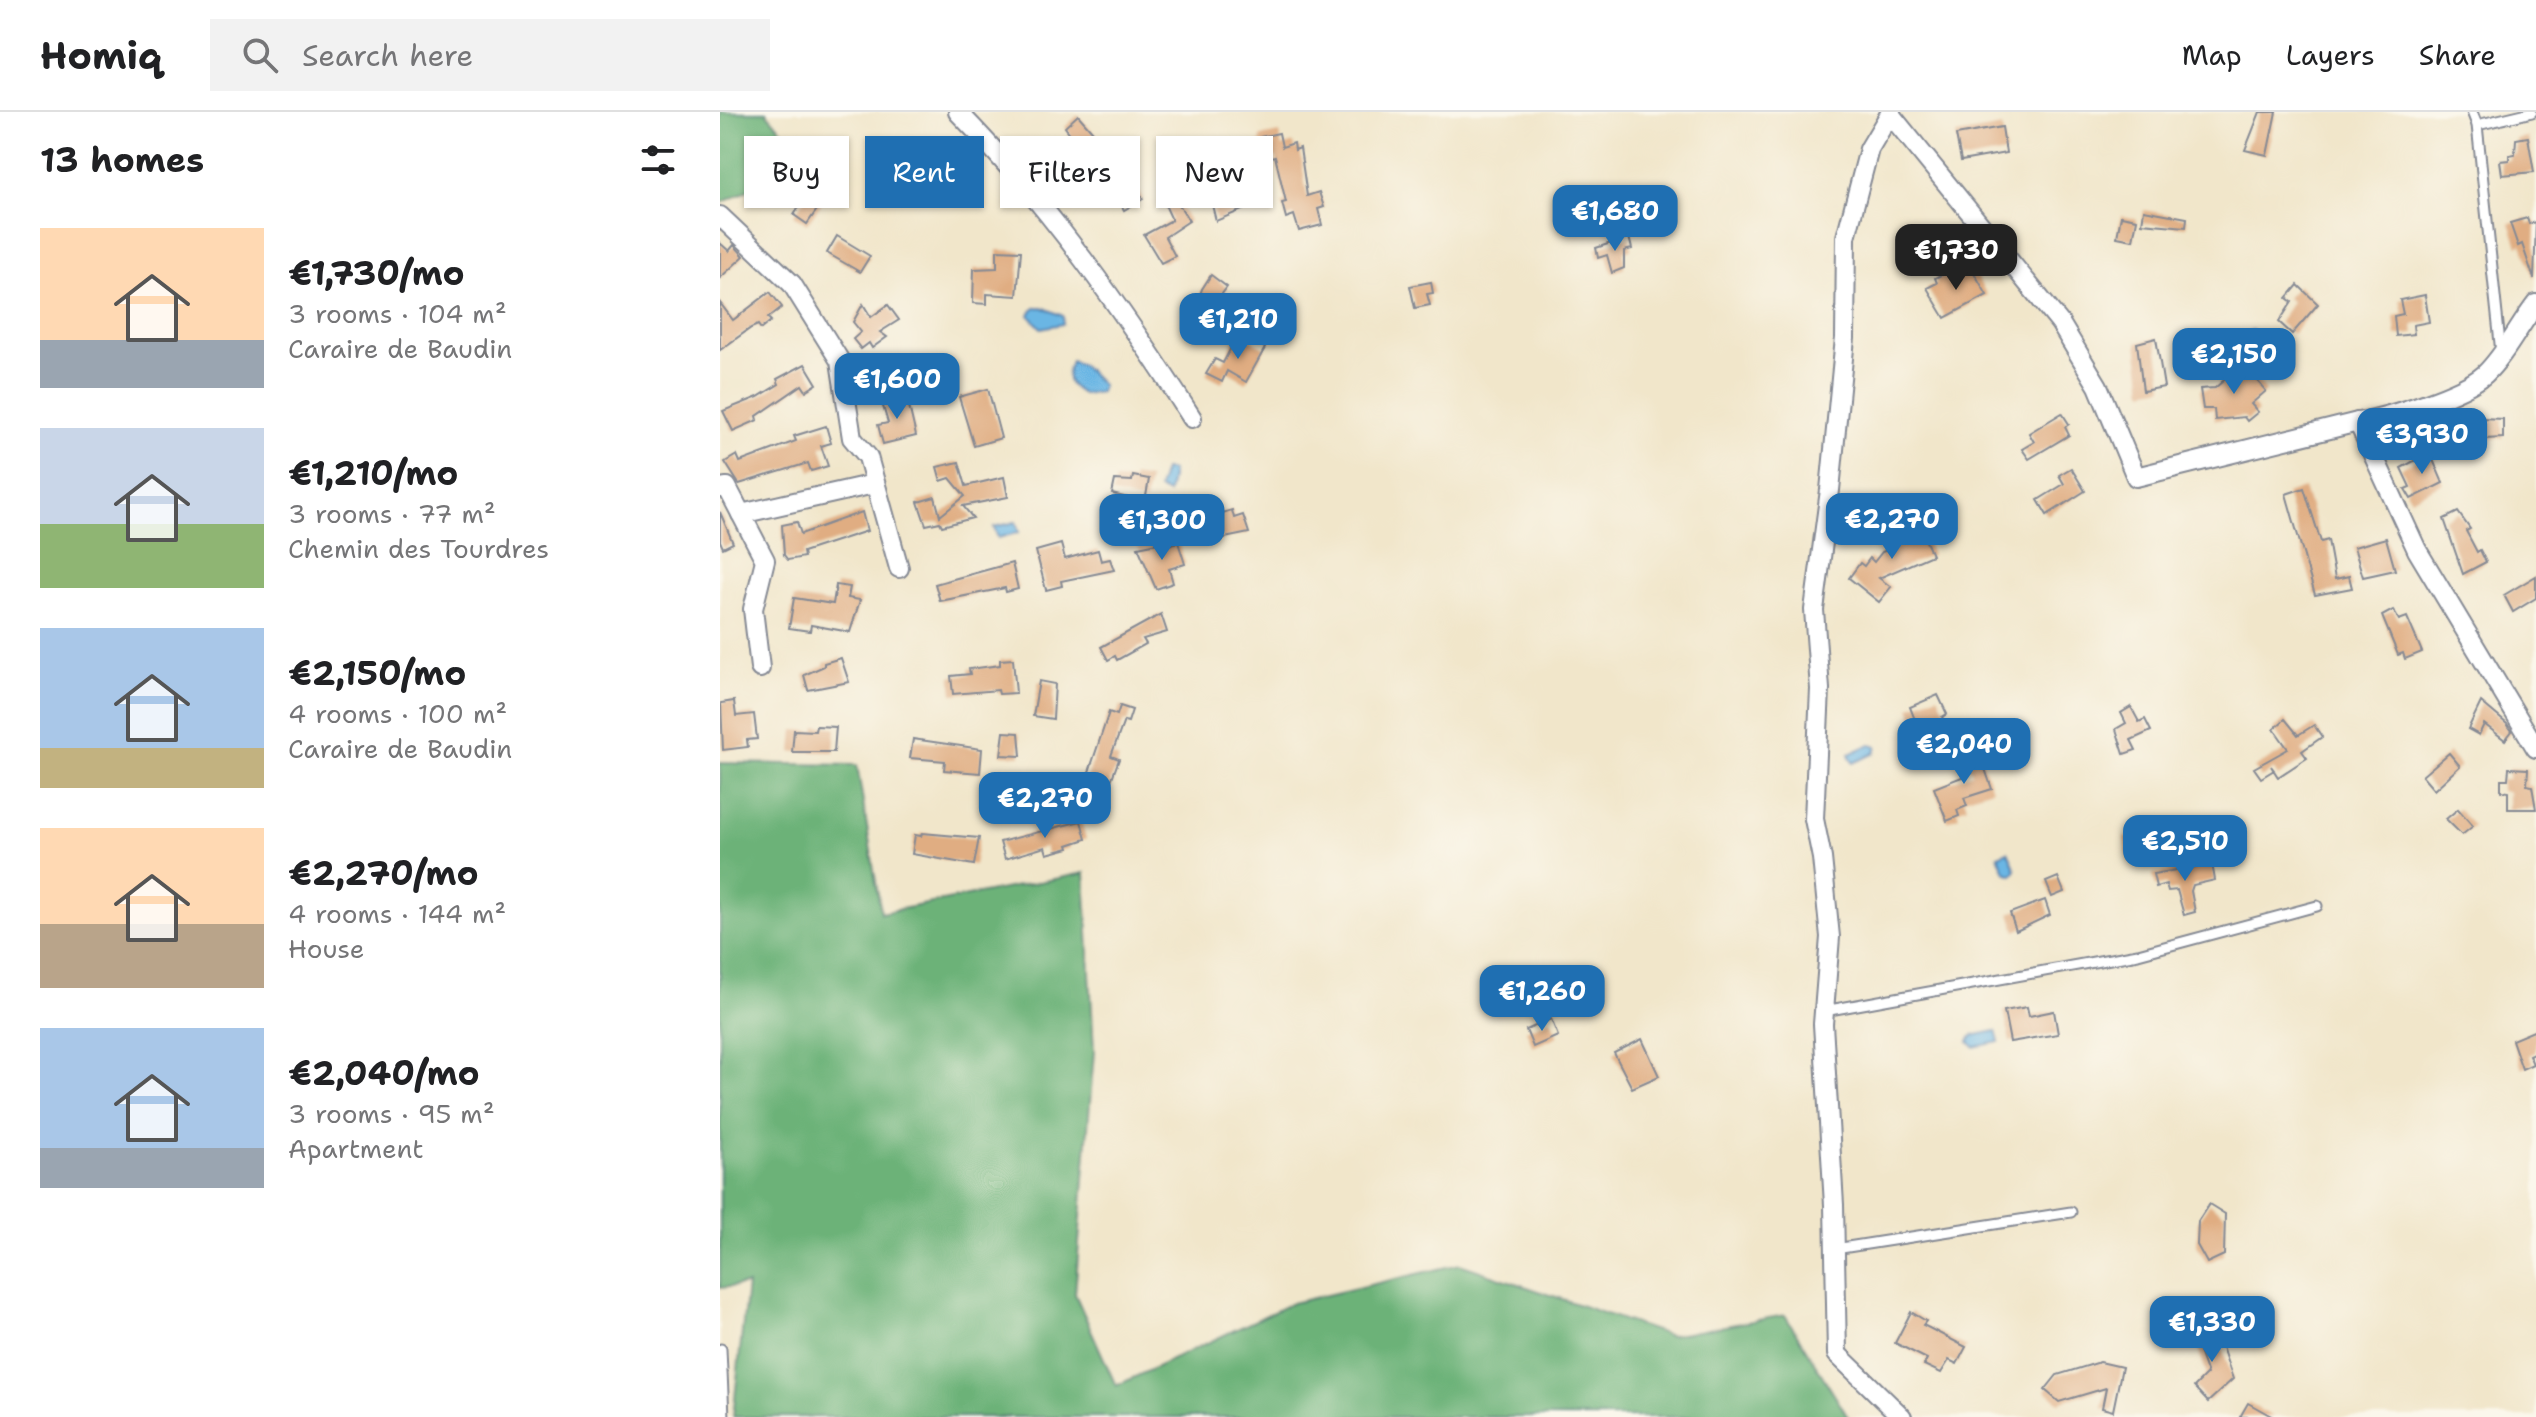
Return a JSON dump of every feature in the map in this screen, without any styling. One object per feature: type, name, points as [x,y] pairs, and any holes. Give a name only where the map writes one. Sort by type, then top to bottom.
[{"type":"street","points":[[958,112],[1003,158],[1071,242],[1192,418]]},
{"type":"street","points":[[1902,1417],[1837,1354],[1824,1011],[1830,937],[1822,858],[1814,819],[1820,689],[1814,610],[1845,338],[1846,237],[1869,149],[1891,113],[2060,323],[2098,386],[2136,477],[2385,418],[2468,385],[2484,375],[2536,304]]},
{"type":"street","points":[[720,216],[792,284],[826,333],[840,361],[852,438],[868,457],[899,568]]},
{"type":"street","points":[[2358,422],[2417,550],[2536,748]]},
{"type":"street","points":[[741,514],[874,484]]},
{"type":"street","points":[[720,488],[727,487],[765,560],[753,609],[760,668]]},
{"type":"lane","points":[[2472,112],[2477,125],[2501,353]]},
{"type":"lane","points":[[2477,125],[2532,112]]},
{"type":"lane","points":[[1824,1011],[2109,961],[2317,906]]},
{"type":"lane","points":[[1835,1249],[2071,1212]]},
{"type":"lane","points":[[721,1349],[724,1417]]},
{"type":"green space","points":[[720,112],[766,112],[787,136],[744,136],[744,192],[720,204]]},
{"type":"green space","points":[[720,763],[857,765],[881,913],[1085,873],[1094,1051],[1075,1294],[1116,1386],[1292,1303],[1460,1264],[1670,1336],[1785,1315],[1848,1417],[733,1417],[747,1285],[720,1288]]},
{"type":"water","points":[[1042,307],[1063,316],[1063,324],[1041,328],[1029,315],[1035,308]]},
{"type":"water","points":[[2252,330],[2257,342],[2234,352],[2229,340]]},
{"type":"water","points":[[1071,361],[1082,365],[1102,385],[1100,392],[1082,394],[1073,387],[1067,376]]},
{"type":"water","points":[[1164,470],[1172,471],[1168,494],[1158,489]]},
{"type":"water","points":[[1016,522],[1019,532],[998,538],[994,527]]},
{"type":"water","points":[[1871,744],[1877,746],[1875,753],[1853,763],[1849,754]]},
{"type":"water","points":[[2008,851],[2016,870],[2012,875],[2005,872],[1998,855]]},
{"type":"water","points":[[1996,1031],[1999,1042],[1974,1047],[1969,1042],[1972,1036]]},
{"type":"building","points":[[2260,112],[2276,112],[2267,155],[2245,150]]},
{"type":"building","points":[[1078,115],[1096,136],[1070,136],[1065,127]]},
{"type":"building","points":[[2002,127],[2006,153],[1961,161],[1956,135]]},
{"type":"building","points":[[1279,133],[1282,147],[1294,143],[1295,150],[1300,148],[1307,196],[1319,192],[1324,207],[1318,209],[1322,225],[1299,231],[1294,215],[1286,218],[1282,203],[1286,202],[1273,156],[1273,136],[1265,136]]},
{"type":"building","points":[[2528,137],[2534,172],[2502,175],[2500,161],[2509,160],[2509,155],[2515,154],[2516,139]]},
{"type":"building","points":[[799,208],[818,208],[807,224],[794,215]]},
{"type":"building","points":[[1166,208],[1181,208],[1189,221],[1165,237],[1175,256],[1161,263],[1144,235],[1172,220]]},
{"type":"building","points":[[1213,208],[1247,208],[1216,221]]},
{"type":"building","points":[[2144,210],[2187,218],[2186,227],[2142,223]]},
{"type":"building","points":[[2121,216],[2137,219],[2133,240],[2117,237]]},
{"type":"building","points":[[2527,218],[2529,224],[2536,222],[2534,279],[2522,244],[2518,246],[2510,223]]},
{"type":"building","points":[[837,236],[870,256],[860,272],[827,253]]},
{"type":"building","points":[[1629,237],[1632,249],[1624,251],[1624,268],[1612,273],[1607,255],[1598,258],[1596,248]]},
{"type":"building","points":[[720,243],[729,251],[734,245],[744,256],[720,278]]},
{"type":"building","points":[[997,250],[1021,251],[1017,296],[987,294],[987,304],[973,303],[974,269],[997,268]]},
{"type":"building","points":[[1952,269],[1957,277],[1972,269],[1987,295],[1945,318],[1927,288],[1937,283],[1935,278]]},
{"type":"building","points":[[1211,275],[1227,287],[1219,298],[1211,327],[1203,327],[1202,331],[1189,328],[1202,289]]},
{"type":"building","points":[[1431,282],[1433,293],[1427,294],[1430,305],[1415,308],[1410,286]]},
{"type":"building","points":[[2298,285],[2318,304],[2292,334],[2279,322],[2292,302],[2287,298]]},
{"type":"building","points":[[770,292],[782,307],[768,318],[771,321],[761,329],[758,325],[751,328],[720,350],[720,303],[733,320]]},
{"type":"building","points":[[2425,295],[2429,322],[2413,325],[2414,334],[2396,336],[2394,316],[2403,314],[2400,300]]},
{"type":"building","points":[[863,304],[871,317],[888,305],[899,320],[880,332],[887,337],[872,348],[869,343],[861,349],[853,339],[861,332],[853,322]]},
{"type":"building","points":[[1236,338],[1245,343],[1248,338],[1265,348],[1246,382],[1227,371],[1222,382],[1206,374],[1215,359],[1223,363]]},
{"type":"building","points":[[2156,338],[2164,387],[2143,391],[2137,343]]},
{"type":"building","points":[[805,364],[817,384],[806,391],[802,385],[757,416],[758,420],[733,431],[723,411],[758,397],[779,384],[777,379]]},
{"type":"building","points":[[2245,367],[2266,391],[2251,404],[2258,412],[2247,421],[2244,417],[2215,420],[2214,409],[2203,409],[2200,389],[2215,388],[2238,368],[2241,371]]},
{"type":"building","points":[[988,389],[1001,438],[974,446],[959,397]]},
{"type":"building","points":[[906,393],[916,436],[883,444],[878,425],[888,423],[882,403]]},
{"type":"building","points":[[2062,413],[2069,424],[2065,427],[2069,435],[2029,459],[2022,449],[2034,442],[2029,433]]},
{"type":"building","points":[[2480,418],[2503,419],[2503,438],[2466,440],[2467,423],[2480,422]]},
{"type":"building","points":[[826,426],[831,443],[821,446],[828,466],[811,471],[808,463],[739,484],[725,462],[737,455],[740,462],[796,441],[794,436]]},
{"type":"building","points":[[2461,437],[2467,449],[2455,455],[2449,443]]},
{"type":"building","points":[[2427,454],[2431,455],[2443,483],[2411,499],[2405,489],[2410,487],[2401,468]]},
{"type":"building","points":[[959,462],[966,486],[1004,477],[1008,497],[963,506],[973,518],[942,526],[940,522],[926,525],[918,502],[935,497],[940,516],[965,496],[950,478],[941,481],[937,467]]},
{"type":"building","points":[[2071,468],[2085,491],[2047,515],[2038,500],[2064,484],[2059,475]]},
{"type":"building","points":[[1133,476],[1149,479],[1145,502],[1112,494],[1115,480],[1132,481]]},
{"type":"building","points":[[2304,488],[2321,542],[2328,540],[2335,579],[2349,576],[2352,588],[2315,595],[2286,494]]},
{"type":"building","points":[[1232,510],[1234,518],[1243,515],[1249,533],[1210,541],[1203,519]]},
{"type":"building","points":[[720,512],[733,543],[723,548],[720,541]]},
{"type":"building","points":[[862,512],[867,531],[803,552],[804,557],[788,560],[784,555],[782,525],[797,522],[801,534]]},
{"type":"building","points":[[2458,512],[2470,529],[2466,531],[2477,552],[2480,550],[2486,562],[2463,574],[2444,519]]},
{"type":"building","points":[[1918,523],[1932,555],[1879,578],[1891,587],[1879,602],[1849,578],[1860,563],[1864,566],[1870,558],[1874,562],[1882,552],[1894,547],[1889,535]]},
{"type":"building","points":[[2386,538],[2395,570],[2363,577],[2354,547]]},
{"type":"building","points":[[1178,542],[1185,564],[1169,569],[1173,583],[1156,589],[1138,547],[1158,543],[1160,548]]},
{"type":"building","points":[[1061,544],[1065,559],[1098,550],[1101,561],[1110,559],[1114,570],[1061,581],[1062,586],[1046,590],[1036,551]]},
{"type":"building","points":[[1012,563],[1018,589],[1006,592],[1005,588],[940,601],[935,584]]},
{"type":"building","points":[[2536,576],[2536,598],[2513,612],[2504,595]]},
{"type":"building","points":[[836,585],[850,587],[848,598],[860,600],[850,632],[811,625],[810,631],[789,628],[794,598],[833,604]]},
{"type":"building","points":[[2393,610],[2399,620],[2407,617],[2422,652],[2405,659],[2403,653],[2398,655],[2382,616]]},
{"type":"building","points":[[1161,614],[1167,632],[1143,639],[1146,644],[1117,660],[1115,656],[1108,660],[1101,647]]},
{"type":"building","points":[[841,658],[849,682],[808,690],[804,675],[824,666],[824,663]]},
{"type":"building","points":[[1013,659],[1016,693],[999,694],[998,690],[953,694],[951,676],[970,674],[969,669],[1000,665],[1000,660]]},
{"type":"building","points":[[1039,681],[1055,684],[1053,719],[1033,716]]},
{"type":"building","points":[[1938,695],[1947,714],[1942,717],[1946,724],[1928,732],[1926,727],[1919,730],[1910,707]]},
{"type":"building","points":[[734,701],[736,716],[754,714],[757,739],[747,740],[748,747],[723,750],[721,703]]},
{"type":"building","points":[[2481,702],[2512,731],[2505,740],[2484,724],[2479,735],[2468,729]]},
{"type":"building","points":[[1120,706],[1132,710],[1128,722],[1124,721],[1111,756],[1119,759],[1108,789],[1086,781],[1109,712],[1117,715]]},
{"type":"building","points":[[2131,707],[2139,722],[2145,719],[2151,731],[2131,740],[2136,750],[2124,754],[2116,729],[2126,723],[2121,713]]},
{"type":"building","points":[[2285,719],[2298,735],[2314,725],[2322,737],[2302,751],[2307,758],[2278,777],[2274,770],[2261,778],[2254,768],[2288,749],[2274,729]]},
{"type":"building","points":[[816,726],[836,727],[834,752],[792,752],[794,730],[815,731]]},
{"type":"building","points":[[1004,732],[1019,733],[1021,756],[1001,755]]},
{"type":"building","points":[[913,739],[982,749],[980,773],[944,770],[945,761],[910,758]]},
{"type":"building","points":[[1977,746],[1992,789],[1964,798],[1967,806],[1957,810],[1959,816],[1947,821],[1934,788],[1972,773],[1964,751]]},
{"type":"building","points":[[2449,753],[2460,766],[2434,790],[2422,776]]},
{"type":"building","points":[[2509,768],[2528,769],[2527,785],[2532,786],[2536,809],[2508,809],[2508,792],[2501,791],[2501,779],[2508,779]]},
{"type":"building","points":[[2458,809],[2473,826],[2462,835],[2446,819]]},
{"type":"building","points":[[1081,821],[1086,839],[1068,845],[1069,848],[1047,854],[1045,847],[1005,859],[1000,842]]},
{"type":"building","points":[[922,833],[979,838],[974,865],[912,854],[915,835],[921,836]]},
{"type":"building","points":[[2136,835],[2141,860],[2129,862],[2124,838]]},
{"type":"building","points":[[2212,864],[2215,880],[2193,885],[2191,891],[2195,912],[2184,915],[2177,890],[2168,891],[2166,884],[2156,887],[2153,874]]},
{"type":"building","points":[[2058,877],[2064,892],[2052,897],[2046,882]]},
{"type":"building","points":[[2045,900],[2050,915],[2016,931],[2010,913]]},
{"type":"building","points":[[2027,1007],[2029,1016],[2054,1011],[2058,1034],[2010,1042],[2004,1011]]},
{"type":"building","points":[[1551,1019],[1558,1036],[1533,1047],[1526,1030]]},
{"type":"building","points":[[2536,1030],[2536,1052],[2529,1055],[2533,1064],[2522,1069],[2512,1040]]},
{"type":"building","points":[[1642,1039],[1659,1076],[1632,1088],[1614,1053]]},
{"type":"building","points":[[2209,1204],[2225,1214],[2224,1255],[2207,1263],[2197,1245],[2198,1221]]},
{"type":"building","points":[[1911,1312],[1926,1321],[1923,1325],[1966,1347],[1957,1364],[1949,1360],[1941,1373],[1924,1365],[1927,1359],[1895,1343]]},
{"type":"building","points":[[2215,1327],[2233,1379],[2208,1402],[2194,1387],[2207,1374],[2193,1335]]},
{"type":"building","points":[[2100,1362],[2122,1367],[2113,1411],[2102,1408],[2106,1388],[2059,1402],[2045,1390],[2057,1375]]},
{"type":"building","points":[[2248,1403],[2273,1417],[2240,1417]]}]
